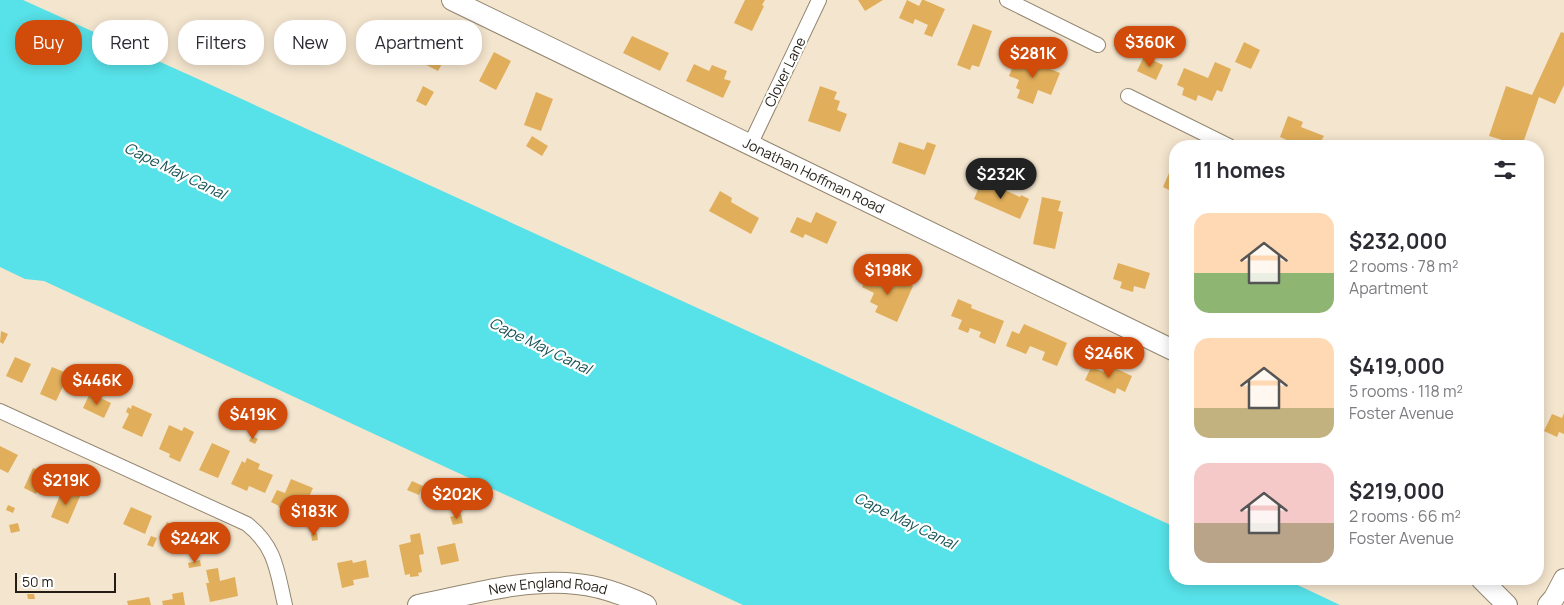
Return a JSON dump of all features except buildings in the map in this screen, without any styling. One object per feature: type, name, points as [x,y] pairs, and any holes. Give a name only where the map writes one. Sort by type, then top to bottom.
[{"type":"street","name":"Jonathan Hoffman Road","points":[[452,0],[1169,348]]},
{"type":"street","name":"Clover Lane","points":[[750,145],[819,0]]},
{"type":"street","points":[[1007,0],[1098,45]]},
{"type":"street","points":[[1128,96],[1217,140]]},
{"type":"street","points":[[0,411],[247,524],[267,544],[274,558],[285,605]]},
{"type":"street","points":[[1548,605],[1564,579]]},
{"type":"street","name":"New England Road","points":[[418,605],[521,585],[549,582],[603,588],[646,605]]},
{"type":"street","points":[[1487,585],[1508,605]]},
{"type":"water","name":"Cape May Canal","points":[[0,0],[23,0],[67,20],[15,20],[15,65],[82,65],[82,27],[92,31],[92,65],[167,65],[1169,524],[1169,585],[1298,585],[1340,605],[743,605],[44,281],[25,279],[0,267]]}]
